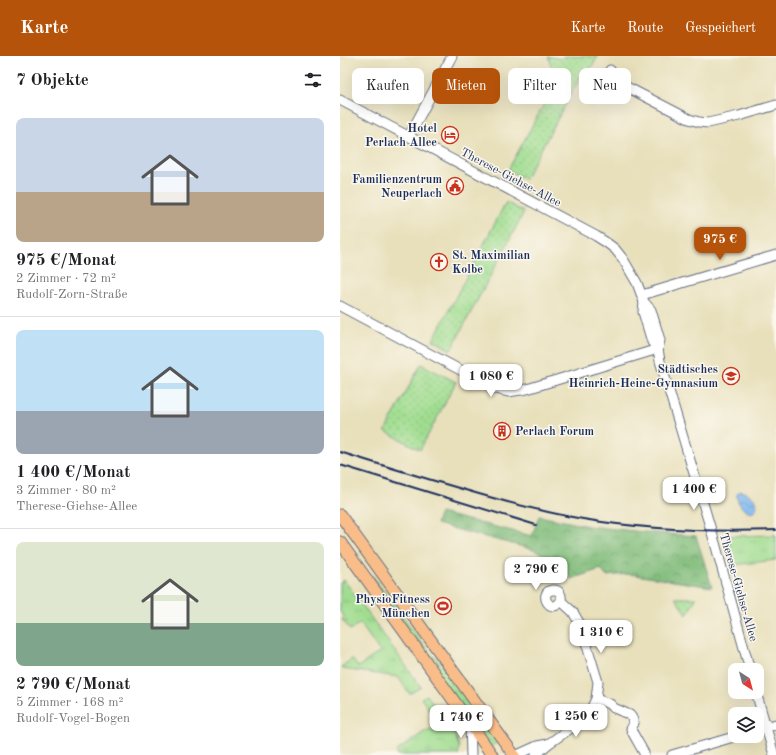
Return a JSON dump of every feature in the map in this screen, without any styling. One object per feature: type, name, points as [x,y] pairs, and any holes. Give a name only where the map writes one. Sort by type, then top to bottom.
[{"type":"main road","points":[[340,515],[514,755]]},
{"type":"main road","points":[[340,542],[470,722],[492,755]]},
{"type":"street","points":[[409,136],[452,56]]},
{"type":"street","points":[[631,89],[689,119],[708,123],[776,105]]},
{"type":"street","name":"Therese-Giehse-Allee","points":[[340,100],[554,213],[607,243],[614,249],[628,267],[643,298],[651,310],[660,340],[658,348],[660,361],[748,663]]},
{"type":"street","points":[[643,298],[776,255]]},
{"type":"street","points":[[340,306],[496,389],[508,392],[536,387],[658,348]]},
{"type":"street","points":[[536,755],[548,744],[585,718],[596,698],[598,682],[581,626],[573,612],[561,601]]},
{"type":"street","points":[[596,698],[630,715],[634,723],[631,729],[644,753]]},
{"type":"street","points":[[758,699],[774,755]]},
{"type":"street","points":[[470,722],[472,745],[471,755]]},
{"type":"street","points":[[766,727],[776,724]]},
{"type":"street","points":[[672,755],[728,739]]},
{"type":"street","points":[[517,755],[537,746],[548,744]]},
{"type":"green space","points":[[548,56],[561,59],[563,56],[598,56],[591,68],[579,68],[579,80],[571,94],[571,68],[552,68]]},
{"type":"green space","points":[[544,104],[566,104],[525,179],[508,170]]},
{"type":"green space","points":[[506,202],[524,212],[451,350],[433,340]]},
{"type":"green space","points":[[421,364],[456,382],[420,450],[385,431]]},
{"type":"green space","points":[[440,513],[532,536],[539,516],[588,526],[696,536],[712,587],[629,574],[606,576],[601,569],[571,579],[560,562],[531,549],[436,524]]},
{"type":"green space","points":[[776,535],[776,560],[733,565],[729,536]]},
{"type":"green space","points":[[372,575],[432,656],[437,658],[500,740],[491,747],[368,578]]},
{"type":"green space","points":[[344,580],[421,687],[409,693],[398,677],[342,669],[341,667],[352,659],[358,667],[380,652],[360,623],[350,630],[342,619],[344,617],[340,612],[340,583]]},
{"type":"green space","points":[[675,598],[696,598],[687,615]]},
{"type":"green space","points":[[427,695],[454,733],[459,746],[458,755],[397,755],[397,751],[427,730],[437,730],[438,719],[421,698]]},
{"type":"water","points":[[740,491],[748,494],[755,500],[757,504],[756,509],[749,512],[740,505],[737,494]]},
{"type":"railway","points":[[340,452],[507,502],[583,519],[655,528],[727,531],[776,530]]},
{"type":"railway","points":[[340,465],[536,525]]},
{"type":"place","name":"Hotel Perlach Allee","points":[[450,135]]},
{"type":"place","name":"Familienzentrum Neuperlach","points":[[455,186]]},
{"type":"place","name":"St. Maximilian Kolbe","points":[[439,262]]},
{"type":"place","name":"Städtisches Heinrich-Heine-Gymnasium","points":[[731,376]]},
{"type":"place","name":"Perlach Forum","points":[[502,431]]},
{"type":"place","name":"PhysioFitness München","points":[[443,606]]}]
